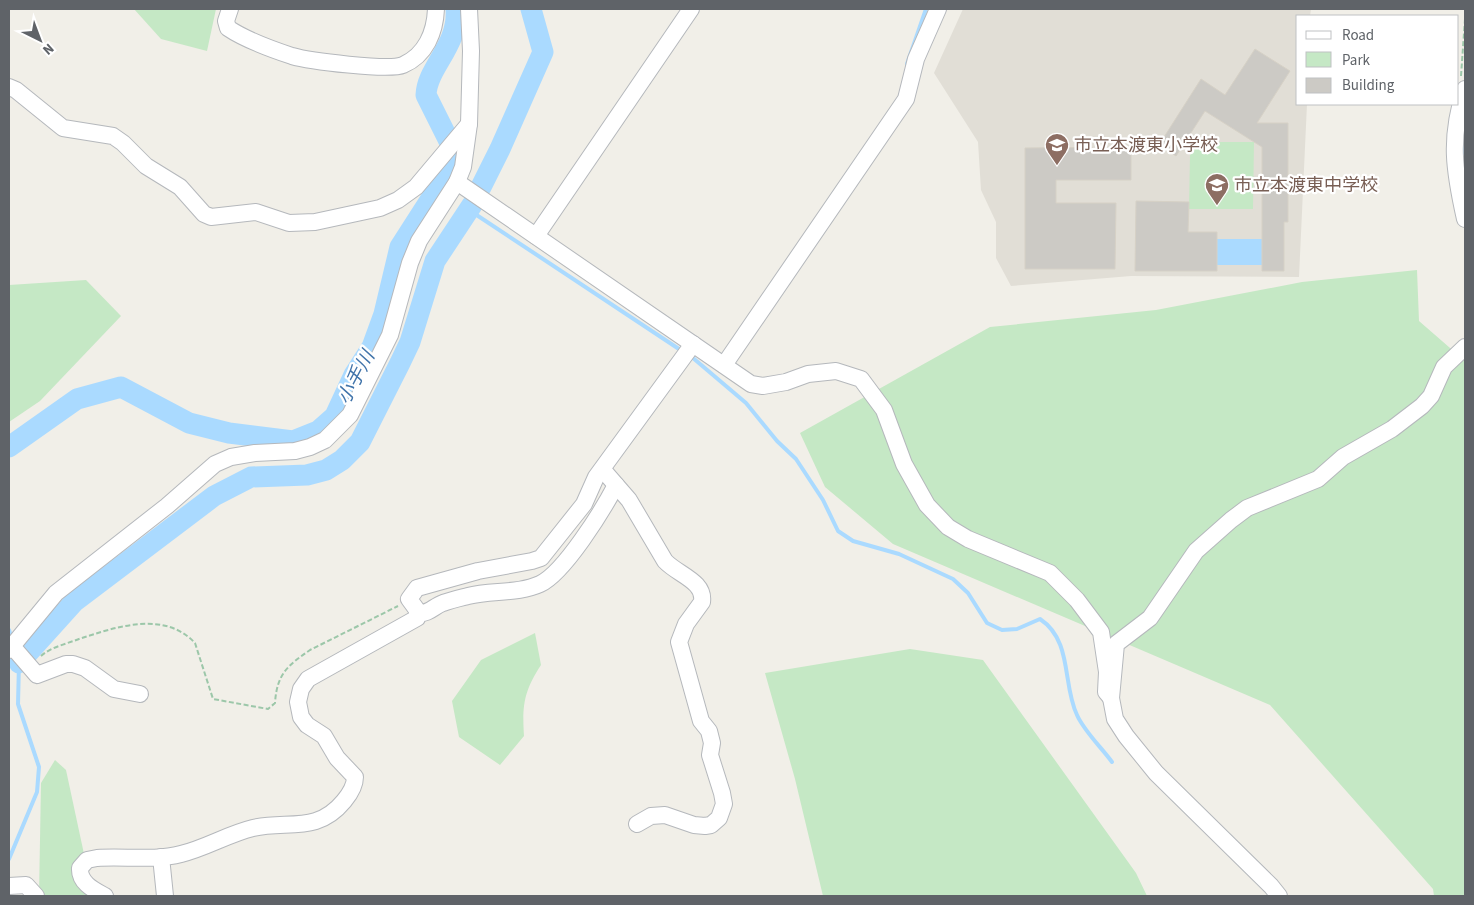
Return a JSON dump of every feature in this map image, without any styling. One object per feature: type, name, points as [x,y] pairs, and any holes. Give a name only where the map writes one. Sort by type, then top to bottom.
[{"type":"street","points":[[230,9],[226,22],[228,28],[294,56],[382,68],[401,66],[421,52],[435,26],[436,9]]},
{"type":"street","points":[[140,694],[114,689],[85,668],[73,664],[58,666],[39,676],[33,673],[19,655],[56,593],[216,464],[231,457],[255,452],[295,451],[310,447],[326,440],[350,415],[390,335],[410,263],[419,241],[457,182],[467,148],[471,51],[468,9]]},
{"type":"street","points":[[536,236],[690,9]]},
{"type":"street","points":[[724,365],[906,99],[916,59],[938,9]]},
{"type":"street","points":[[9,87],[16,90],[57,125],[68,131],[102,133],[113,136],[123,143],[146,166],[180,187],[204,214],[211,218],[256,212],[288,223],[315,222],[380,208],[398,200],[416,187],[469,124]]},
{"type":"street","points":[[1464,93],[1455,132],[1454,161],[1465,219]]},
{"type":"street","points":[[457,182],[752,384],[763,386],[786,382],[808,374],[836,371],[861,379],[884,410],[904,464],[927,505],[948,527],[968,539],[1050,574],[1077,600],[1101,632],[1107,672],[1106,692],[1111,698]]},
{"type":"street","points":[[419,613],[409,600],[417,588],[478,571],[541,558],[584,504],[596,477],[603,470],[693,344]]},
{"type":"street","points":[[1278,896],[1272,886],[1156,773],[1116,719],[1111,698],[1116,644],[1150,618],[1196,551],[1247,508],[1318,479],[1343,457],[1399,423],[1431,396],[1444,367],[1465,347]]},
{"type":"street","points":[[603,470],[629,500],[665,561],[672,569],[695,583],[701,589],[702,602],[686,624],[679,642],[702,721],[711,737],[710,755],[724,804],[719,818],[711,825],[694,825],[665,815],[651,816],[637,824]]},
{"type":"street","points":[[419,613],[425,613],[442,603],[472,595],[524,589],[550,578],[562,566],[616,485]]},
{"type":"street","points":[[105,896],[94,891],[82,879],[80,868],[87,860],[119,856],[161,857],[187,852],[252,828],[311,824],[322,819],[341,805],[355,782],[355,777],[337,758],[324,736],[307,725],[301,718],[298,702],[302,689],[308,680],[412,622],[419,613]]},
{"type":"street","points":[[161,857],[165,896]]},
{"type":"street","points":[[9,886],[26,885],[36,896]]},
{"type":"path","points":[[1464,93],[1459,91],[1463,68],[1465,18]]},
{"type":"path","points":[[19,655],[53,648],[108,629],[138,623],[164,625],[180,632],[195,644],[213,700],[268,709],[275,703],[278,680],[297,659],[310,650],[373,620],[409,600]]},
{"type":"shaded area","points":[[963,9],[1311,9],[1310,15],[1296,15],[1296,105],[1307,105],[1299,277],[1131,276],[1011,286],[996,258],[996,222],[981,190],[978,142],[934,73]]},
{"type":"green space","points":[[134,9],[216,9],[207,51],[161,39]]},
{"type":"green space","points":[[1199,142],[1254,142],[1253,209],[1189,209],[1190,155]]},
{"type":"green space","points":[[1417,270],[1419,321],[1465,361],[1465,896],[1434,896],[1433,889],[1270,705],[893,544],[825,487],[800,433],[990,327],[1156,310],[1302,282]]},
{"type":"green space","points":[[86,280],[121,316],[40,401],[9,422],[9,285]]},
{"type":"green space","points":[[535,633],[541,665],[525,699],[523,715],[524,736],[500,765],[459,737],[452,701],[481,660]]},
{"type":"green space","points":[[910,649],[983,660],[1136,873],[1147,896],[823,896],[795,779],[765,673]]},
{"type":"green space","points":[[55,760],[66,770],[93,896],[39,896],[41,783]]},
{"type":"water","points":[[1217,239],[1262,239],[1262,265],[1217,265]]},
{"type":"building","points":[[1255,49],[1290,71],[1257,123],[1288,123],[1288,222],[1284,222],[1284,271],[1262,271],[1262,147],[1205,111],[1176,156],[1159,145],[1201,79],[1225,95]]},
{"type":"building","points":[[1131,147],[1131,180],[1056,180],[1056,203],[1116,203],[1115,269],[1025,269],[1025,148]]},
{"type":"building","points":[[1136,201],[1189,202],[1188,232],[1217,232],[1217,271],[1135,271]]},
{"type":"waterway","name":"小手川","points":[[9,447],[77,399],[121,387],[189,423],[229,433],[293,441],[318,431],[335,416],[354,375],[372,347],[384,314],[400,247],[452,166],[454,151],[426,95],[432,75],[453,34],[456,22],[456,9]]},
{"type":"waterway","points":[[481,187],[543,52],[531,9]]},
{"type":"waterway","points":[[907,64],[926,9]]},
{"type":"waterway","points":[[1463,153],[1465,130]]},
{"type":"waterway","points":[[1463,160],[1465,175]]},
{"type":"waterway","points":[[19,663],[74,602],[214,496],[251,477],[307,475],[326,470],[342,460],[360,442],[410,342],[435,261],[472,205]]},
{"type":"waterway","points":[[469,210],[682,351]]},
{"type":"waterway","points":[[693,358],[746,403],[777,441],[796,459],[823,500],[838,531],[853,541],[899,554],[953,579],[968,593],[987,623],[1002,630],[1017,629],[1040,619],[1050,628],[1058,639],[1062,651],[1072,703],[1077,715],[1088,733],[1112,762]]},
{"type":"waterway","points":[[9,859],[37,792],[39,767],[18,704],[19,663]]},
{"type":"place","name":"市立本渡東小学校","points":[[1057,166]]},
{"type":"place","name":"市立本渡東中学校","points":[[1217,206]]}]
